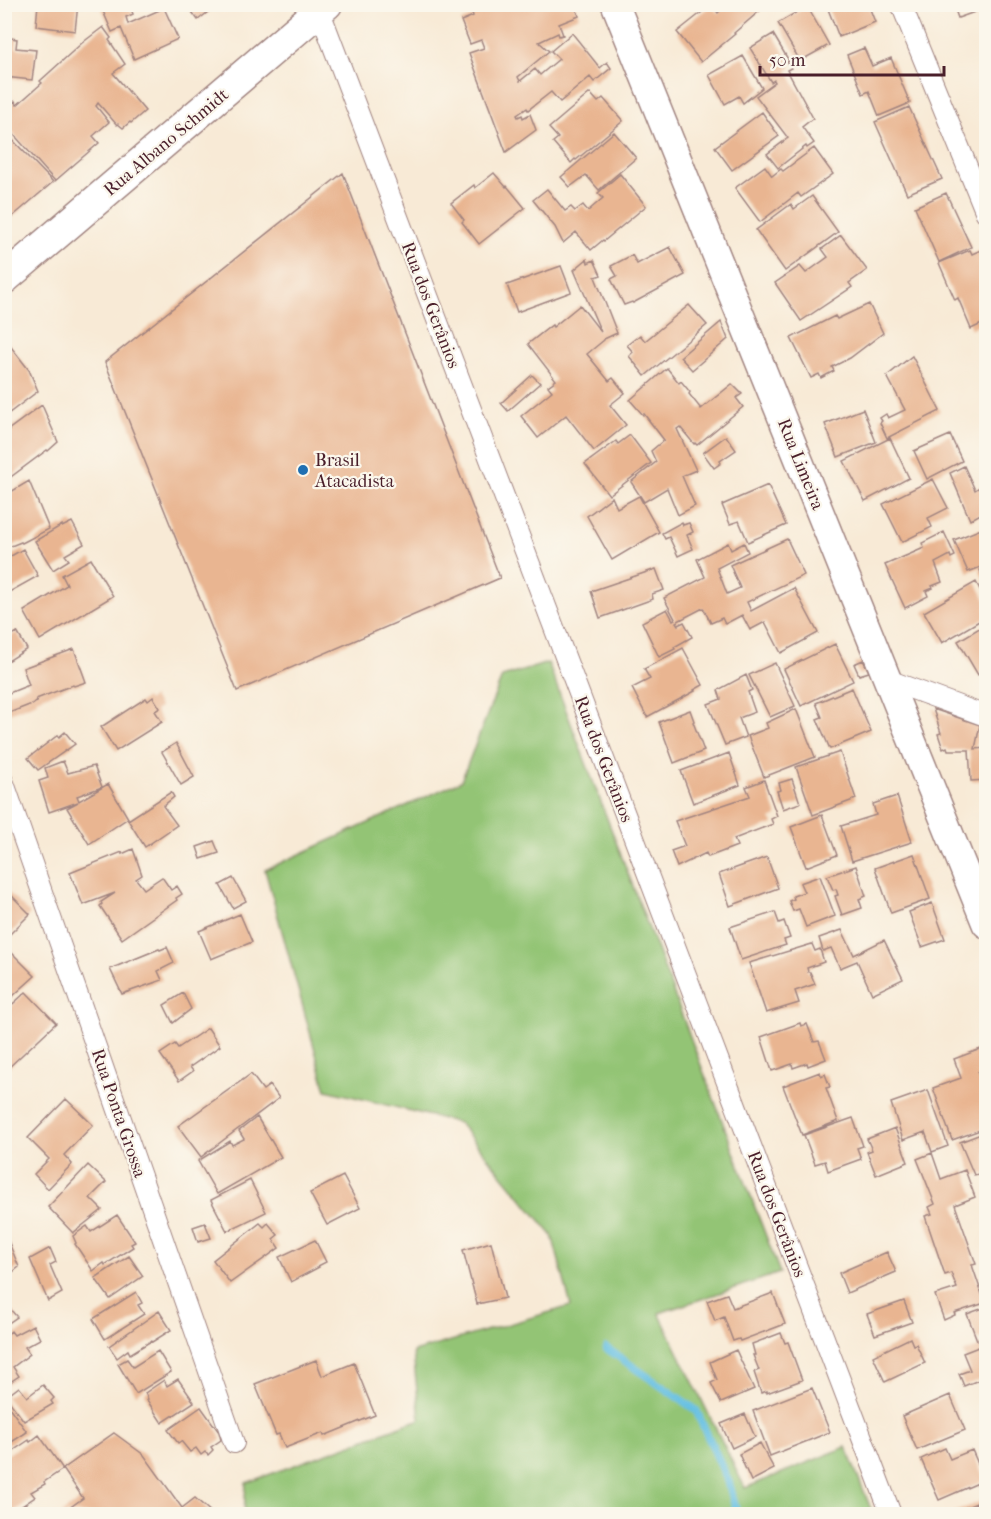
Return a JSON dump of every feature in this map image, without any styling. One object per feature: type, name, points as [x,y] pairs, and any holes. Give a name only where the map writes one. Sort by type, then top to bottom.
[{"type":"main road","name":"Rua Albano Schmidt","points":[[4,279],[321,7]]},
{"type":"street","name":"Rua Limeira","points":[[615,4],[987,924]]},
{"type":"street","points":[[901,4],[987,213]]},
{"type":"street","name":"Rua dos Gerânios","points":[[321,7],[891,1515]]},
{"type":"street","points":[[888,680],[987,716]]},
{"type":"street","name":"Rua Ponta Grossa","points":[[4,783],[234,1443]]},
{"type":"green space","points":[[548,663],[780,1273],[659,1313],[745,1488],[846,1447],[873,1514],[244,1514],[246,1483],[420,1419],[413,1352],[571,1306],[552,1235],[459,1123],[326,1090],[265,870],[461,781],[502,677]]},
{"type":"building","points":[[38,4],[78,4],[75,31],[36,26]]},
{"type":"building","points":[[100,4],[129,4],[133,14],[126,17],[128,24],[164,8],[178,39],[134,59],[121,28],[112,32]]},
{"type":"building","points":[[186,4],[218,4],[198,20]]},
{"type":"building","points":[[495,4],[574,4],[579,16],[559,24],[563,35],[559,36],[558,33],[539,42],[549,51],[518,77],[520,81],[535,69],[540,75],[559,59],[551,51],[572,33],[600,68],[607,62],[611,68],[594,82],[590,77],[560,102],[551,92],[528,110],[527,108],[517,115],[518,117],[522,115],[523,118],[530,114],[536,130],[506,152],[469,53],[484,48],[481,40],[470,44],[461,21],[473,16],[472,13]]},
{"type":"building","points":[[727,4],[762,4],[764,7],[701,62],[677,32],[711,5],[718,13]]},
{"type":"building","points":[[826,4],[868,4],[875,22],[839,37]]},
{"type":"building","points":[[953,4],[986,4],[986,8],[958,18]]},
{"type":"building","points":[[807,6],[829,45],[800,61],[778,23]]},
{"type":"building","points":[[103,27],[125,64],[113,73],[145,111],[123,128],[117,125],[98,103],[96,106],[109,122],[93,136],[99,143],[55,181],[8,128],[6,130],[4,128],[4,86],[12,104],[15,101],[17,105],[42,83],[40,81]]},
{"type":"building","points":[[773,34],[789,61],[787,62],[791,68],[787,70],[813,118],[802,127],[814,143],[807,148],[806,146],[778,168],[767,154],[788,138],[756,96],[775,82],[774,80],[771,82],[750,48]]},
{"type":"building","points":[[4,37],[17,39],[16,48],[36,50],[32,80],[4,77]]},
{"type":"building","points":[[864,48],[872,66],[891,58],[910,103],[879,116],[869,91],[863,94],[847,55]]},
{"type":"building","points":[[743,56],[762,88],[743,103],[739,96],[725,104],[709,75]]},
{"type":"building","points":[[590,93],[598,102],[603,98],[623,121],[571,163],[553,142],[558,138],[549,128]]},
{"type":"building","points":[[909,107],[942,179],[907,194],[875,122]]},
{"type":"building","points":[[762,112],[779,136],[732,170],[715,147]]},
{"type":"building","points":[[4,131],[53,182],[12,217],[4,215]]},
{"type":"building","points":[[614,132],[636,158],[599,190],[586,175],[570,187],[561,177]]},
{"type":"building","points":[[814,148],[833,174],[801,197],[798,193],[760,222],[735,188],[765,166],[772,176],[781,169],[783,171]]},
{"type":"building","name":"Brasil Atacadista","points":[[343,173],[500,578],[237,691],[105,362]]},
{"type":"building","points":[[494,173],[525,208],[479,244],[451,203]]},
{"type":"building","points":[[620,174],[646,206],[591,250],[576,232],[563,243],[555,227],[533,200],[547,189],[565,211],[571,207],[575,211],[583,205],[588,211],[603,198],[598,193]]},
{"type":"building","points":[[946,193],[971,247],[939,262],[915,207]]},
{"type":"building","points":[[812,196],[838,232],[785,271],[756,230],[791,204],[794,209]]},
{"type":"building","points":[[841,235],[867,270],[849,283],[852,287],[801,321],[775,283],[800,266],[806,273],[828,257],[822,249]]},
{"type":"building","points":[[670,247],[685,275],[633,303],[624,305],[611,279],[617,276],[611,266],[632,255],[637,264]]},
{"type":"building","points":[[983,249],[986,256],[986,322],[971,329],[958,298],[955,300],[939,263],[970,250],[972,254]]},
{"type":"building","points":[[587,259],[588,263],[594,260],[601,275],[595,277],[617,333],[604,339],[587,354],[609,381],[613,378],[625,393],[610,405],[626,425],[594,451],[566,415],[538,438],[521,416],[552,391],[548,386],[556,380],[528,344],[580,305],[601,332],[574,270]]},
{"type":"building","points":[[561,266],[571,292],[517,312],[507,285]]},
{"type":"building","points":[[869,304],[883,333],[850,358],[832,367],[834,371],[821,378],[819,374],[811,378],[791,338],[835,316],[837,319]]},
{"type":"building","points":[[689,305],[707,325],[645,376],[629,356],[633,352],[627,345],[640,335],[645,341]]},
{"type":"building","points":[[721,322],[728,339],[692,370],[680,357]]},
{"type":"building","points":[[4,338],[29,370],[38,391],[4,417]]},
{"type":"building","points":[[912,356],[940,411],[887,438],[880,418],[886,414],[888,418],[905,410],[887,376]]},
{"type":"building","points":[[667,368],[679,383],[681,381],[701,409],[732,384],[742,394],[736,398],[743,407],[697,445],[680,427],[677,429],[696,470],[682,476],[695,506],[678,515],[667,488],[644,502],[631,482],[656,462],[651,451],[664,440],[630,400]]},
{"type":"building","points":[[532,375],[540,383],[508,411],[501,403]]},
{"type":"building","points":[[42,405],[58,442],[4,482],[4,433]]},
{"type":"building","points":[[863,409],[876,442],[838,457],[825,424]]},
{"type":"building","points":[[630,435],[651,463],[609,495],[585,464],[616,441],[618,444]]},
{"type":"building","points":[[950,435],[962,461],[927,479],[914,451]]},
{"type":"building","points":[[726,436],[736,450],[714,468],[703,453]]},
{"type":"building","points":[[890,438],[909,478],[865,501],[844,461]]},
{"type":"building","points":[[964,466],[975,490],[986,483],[986,511],[970,520],[950,473]]},
{"type":"building","points":[[933,479],[948,508],[928,518],[932,527],[902,542],[883,504]]},
{"type":"building","points":[[29,481],[49,529],[22,543],[4,549],[4,496]]},
{"type":"building","points":[[768,485],[786,525],[748,542],[739,521],[730,524],[722,505]]},
{"type":"building","points":[[639,496],[659,532],[612,560],[587,516],[612,497],[617,508]]},
{"type":"building","points":[[72,522],[84,544],[65,555],[69,560],[53,570],[35,541],[62,525],[62,527]]},
{"type":"building","points":[[682,522],[683,525],[689,523],[693,532],[687,535],[693,549],[678,556],[669,537],[665,539],[662,533]]},
{"type":"building","points":[[986,527],[986,565],[968,572],[954,540]]},
{"type":"building","points":[[944,532],[955,556],[951,558],[950,555],[935,563],[942,582],[926,591],[928,596],[905,608],[885,565],[924,548],[922,543]]},
{"type":"building","points":[[787,539],[804,575],[747,602],[751,611],[794,588],[818,633],[781,653],[765,622],[750,630],[742,615],[725,624],[722,618],[711,623],[703,608],[676,622],[678,625],[684,622],[692,637],[659,657],[642,622],[667,609],[673,620],[675,619],[664,598],[705,577],[697,559],[728,543],[731,550],[744,543],[748,552],[717,568],[727,594],[740,588],[730,565]]},
{"type":"building","points":[[23,549],[38,576],[4,595],[4,560]]},
{"type":"building","points":[[91,559],[113,596],[40,640],[24,611],[67,585],[62,575]]},
{"type":"building","points":[[986,567],[986,585],[980,570]]},
{"type":"building","points":[[656,569],[664,590],[652,594],[653,599],[600,618],[591,591]]},
{"type":"building","points":[[976,582],[986,601],[986,617],[942,643],[924,612]]},
{"type":"building","points":[[986,624],[986,669],[978,675],[958,641]]},
{"type":"building","points":[[17,632],[27,649],[5,663],[5,640]]},
{"type":"building","points":[[835,644],[853,681],[801,706],[784,669]]},
{"type":"building","points":[[683,648],[703,685],[647,717],[632,688],[650,679],[644,669]]},
{"type":"building","points":[[74,649],[86,682],[36,699],[37,702],[9,713],[4,695],[29,685],[23,668]]},
{"type":"building","points":[[863,660],[869,672],[859,675],[854,664]]},
{"type":"building","points":[[775,663],[795,706],[770,717],[749,675]]},
{"type":"building","points":[[746,675],[752,690],[748,692],[755,712],[739,718],[746,737],[725,745],[708,704],[721,699],[718,690]]},
{"type":"building","points":[[852,688],[871,732],[830,749],[817,719],[822,717],[816,703]]},
{"type":"building","points":[[153,697],[160,708],[155,711],[162,722],[116,751],[101,727],[146,698],[148,701]]},
{"type":"building","points":[[796,709],[815,757],[764,777],[748,736],[768,728],[766,723]]},
{"type":"building","points":[[933,709],[980,725],[975,749],[986,748],[986,780],[971,781],[969,750],[948,750],[947,747],[943,749],[938,734],[941,733]]},
{"type":"building","points":[[690,710],[704,751],[674,763],[659,722]]},
{"type":"building","points":[[65,732],[75,744],[38,770],[28,758]]},
{"type":"building","points":[[176,743],[194,777],[181,785],[162,752]]},
{"type":"building","points":[[840,752],[856,799],[813,815],[796,767]]},
{"type":"building","points":[[729,753],[740,785],[693,803],[681,771]]},
{"type":"building","points":[[63,761],[68,773],[94,766],[102,787],[77,796],[79,801],[108,784],[128,818],[89,844],[67,808],[78,802],[49,812],[39,781],[48,778],[45,768]]},
{"type":"building","points":[[792,779],[800,803],[783,809],[777,791],[781,790],[779,783]]},
{"type":"building","points":[[764,780],[777,816],[771,819],[773,824],[734,839],[737,846],[708,857],[706,853],[677,867],[671,851],[685,846],[675,821],[750,796],[746,787]]},
{"type":"building","points":[[171,792],[174,797],[163,806],[177,825],[145,847],[128,820]]},
{"type":"building","points":[[897,796],[912,842],[852,861],[841,826],[876,815],[873,804]]},
{"type":"building","points":[[822,815],[837,855],[806,867],[791,827]]},
{"type":"building","points":[[214,841],[219,853],[201,859],[197,847]]},
{"type":"building","points":[[133,849],[142,875],[136,879],[144,889],[162,877],[171,890],[177,886],[182,894],[176,898],[177,900],[122,939],[100,906],[101,902],[115,893],[83,905],[70,873]]},
{"type":"building","points":[[914,854],[930,899],[891,913],[875,868]]},
{"type":"building","points":[[767,857],[778,888],[730,906],[719,874]]},
{"type":"building","points":[[856,866],[866,896],[859,899],[862,908],[842,915],[835,896],[838,895],[836,889],[833,890],[827,876]]},
{"type":"building","points":[[820,876],[835,916],[806,927],[799,909],[793,911],[789,901],[794,899],[793,896],[804,892],[800,883]]},
{"type":"building","points":[[233,878],[246,901],[233,908],[220,885]]},
{"type":"building","points":[[7,891],[30,914],[4,940],[4,893]]},
{"type":"building","points":[[932,903],[945,939],[922,947],[909,912]]},
{"type":"building","points":[[775,912],[779,923],[784,921],[790,938],[784,940],[786,945],[741,960],[730,927]]},
{"type":"building","points":[[240,914],[252,942],[211,959],[199,931]]},
{"type":"building","points":[[842,930],[854,955],[884,940],[903,979],[872,994],[857,961],[840,968],[831,948],[823,951],[819,938]]},
{"type":"building","points":[[812,944],[815,951],[820,949],[824,962],[807,968],[815,984],[795,991],[799,1003],[766,1013],[749,963]]},
{"type":"building","points":[[167,947],[174,963],[158,971],[162,980],[122,994],[110,969]]},
{"type":"building","points":[[12,953],[35,976],[4,1004],[4,957]]},
{"type":"building","points":[[26,992],[56,1023],[6,1070],[4,1068],[4,1031],[9,1027],[4,1022],[4,1012]]},
{"type":"building","points":[[183,993],[191,1009],[173,1023],[164,1005]]},
{"type":"building","points":[[800,1023],[801,1026],[807,1024],[814,1042],[819,1041],[826,1059],[808,1066],[807,1063],[793,1068],[792,1064],[772,1071],[761,1037]]},
{"type":"building","points":[[208,1028],[220,1046],[190,1067],[193,1071],[179,1081],[160,1054],[175,1044],[178,1048]]},
{"type":"building","points":[[986,1047],[986,1069],[978,1072],[986,1096],[986,1128],[952,1140],[933,1088],[961,1078],[954,1059]]},
{"type":"building","points":[[820,1072],[821,1076],[825,1074],[830,1087],[826,1088],[838,1121],[802,1135],[783,1086]]},
{"type":"building","points":[[251,1074],[263,1090],[270,1085],[279,1098],[201,1157],[178,1126]]},
{"type":"building","points":[[928,1090],[948,1146],[932,1152],[925,1132],[903,1140],[891,1103]]},
{"type":"building","points":[[66,1099],[93,1125],[64,1155],[72,1164],[48,1189],[34,1174],[49,1159],[28,1138]]},
{"type":"building","points":[[257,1117],[281,1157],[217,1194],[198,1161],[230,1141],[232,1145],[244,1139],[239,1131]]},
{"type":"building","points":[[853,1118],[863,1146],[857,1148],[861,1159],[828,1171],[825,1161],[815,1164],[804,1135]]},
{"type":"building","points":[[895,1128],[908,1162],[876,1175],[867,1152],[872,1150],[867,1139]]},
{"type":"building","points":[[986,1132],[986,1179],[984,1173],[974,1175],[960,1142]]},
{"type":"building","points":[[932,1153],[941,1179],[965,1170],[975,1197],[955,1205],[976,1264],[972,1265],[985,1303],[954,1313],[955,1315],[944,1320],[935,1295],[957,1288],[951,1273],[945,1275],[925,1216],[932,1214],[929,1207],[935,1204],[917,1159]]},
{"type":"building","points":[[88,1165],[106,1182],[90,1198],[102,1210],[73,1233],[48,1207]]},
{"type":"building","points":[[343,1176],[360,1208],[327,1225],[310,1193]]},
{"type":"building","points":[[250,1180],[266,1212],[227,1231],[211,1200]]},
{"type":"building","points":[[117,1215],[135,1242],[131,1244],[133,1247],[93,1271],[75,1244],[73,1236],[87,1226],[91,1232]]},
{"type":"building","points":[[205,1223],[211,1238],[198,1242],[193,1227]]},
{"type":"building","points":[[260,1223],[264,1227],[268,1223],[278,1235],[273,1239],[279,1248],[230,1283],[213,1260]]},
{"type":"building","points":[[4,1231],[19,1267],[4,1279]]},
{"type":"building","points":[[315,1240],[326,1262],[291,1282],[279,1257]]},
{"type":"building","points":[[491,1242],[505,1298],[477,1304],[463,1250]]},
{"type":"building","points":[[50,1248],[56,1262],[50,1265],[62,1293],[48,1301],[30,1259]]},
{"type":"building","points":[[887,1252],[896,1272],[847,1293],[839,1273]]},
{"type":"building","points":[[129,1256],[143,1276],[110,1299],[95,1278]]},
{"type":"building","points":[[136,1292],[142,1303],[138,1305],[144,1314],[105,1339],[93,1319]]},
{"type":"building","points":[[773,1293],[785,1324],[740,1341],[739,1339],[733,1341],[724,1317],[715,1321],[707,1301],[727,1294],[733,1308]]},
{"type":"building","points":[[904,1301],[912,1322],[875,1335],[867,1314]]},
{"type":"building","points":[[4,1302],[17,1317],[4,1326]]},
{"type":"building","points":[[986,1307],[986,1336],[977,1340],[967,1314]]},
{"type":"building","points":[[159,1311],[171,1330],[130,1354],[128,1350],[117,1358],[109,1346]]},
{"type":"building","points":[[33,1325],[40,1339],[25,1347],[30,1354],[13,1367],[19,1376],[4,1386],[4,1337],[11,1331],[14,1335]]},
{"type":"building","points":[[781,1333],[785,1343],[788,1342],[802,1380],[767,1393],[767,1391],[761,1393],[754,1372],[759,1370],[753,1355],[755,1355],[752,1344]]},
{"type":"building","points":[[910,1338],[913,1345],[916,1344],[925,1363],[885,1382],[873,1356]]},
{"type":"building","points":[[986,1344],[986,1377],[964,1386],[959,1374],[970,1370],[963,1353]]},
{"type":"building","points":[[736,1350],[754,1389],[721,1403],[711,1383],[717,1380],[710,1362]]},
{"type":"building","points":[[158,1351],[171,1372],[136,1394],[118,1364],[127,1359],[133,1367]]},
{"type":"building","points":[[316,1360],[322,1376],[354,1363],[375,1415],[324,1436],[323,1433],[285,1448],[279,1434],[276,1435],[255,1384]]},
{"type":"building","points":[[178,1379],[194,1402],[162,1423],[145,1393],[164,1380],[167,1386]]},
{"type":"building","points":[[43,1385],[54,1398],[51,1401],[53,1404],[24,1421],[6,1397],[19,1387],[27,1397]]},
{"type":"building","points":[[812,1388],[830,1432],[770,1456],[753,1411]]},
{"type":"building","points":[[950,1395],[965,1430],[917,1450],[902,1416]]},
{"type":"building","points":[[4,1400],[27,1432],[4,1447]]},
{"type":"building","points":[[201,1407],[219,1432],[221,1440],[211,1447],[213,1450],[208,1455],[205,1452],[201,1455],[196,1448],[190,1452],[181,1441],[178,1443],[168,1430]]},
{"type":"building","points":[[745,1414],[755,1437],[732,1448],[721,1424]]},
{"type":"building","points":[[114,1433],[144,1455],[182,1508],[195,1498],[213,1514],[61,1514],[83,1498],[63,1469]]},
{"type":"building","points":[[39,1435],[63,1469],[31,1492],[35,1497],[10,1514],[4,1514],[4,1457]]},
{"type":"building","points":[[760,1443],[774,1469],[751,1481],[739,1454]]},
{"type":"building","points":[[945,1448],[950,1459],[972,1450],[985,1480],[939,1500],[921,1459]]},
{"type":"building","points":[[986,1499],[986,1514],[950,1514]]},
{"type":"waterway","points":[[606,1348],[696,1410],[729,1483],[737,1514]]},
{"type":"place","name":"Brasil Atacadista","points":[[303,470]]}]
